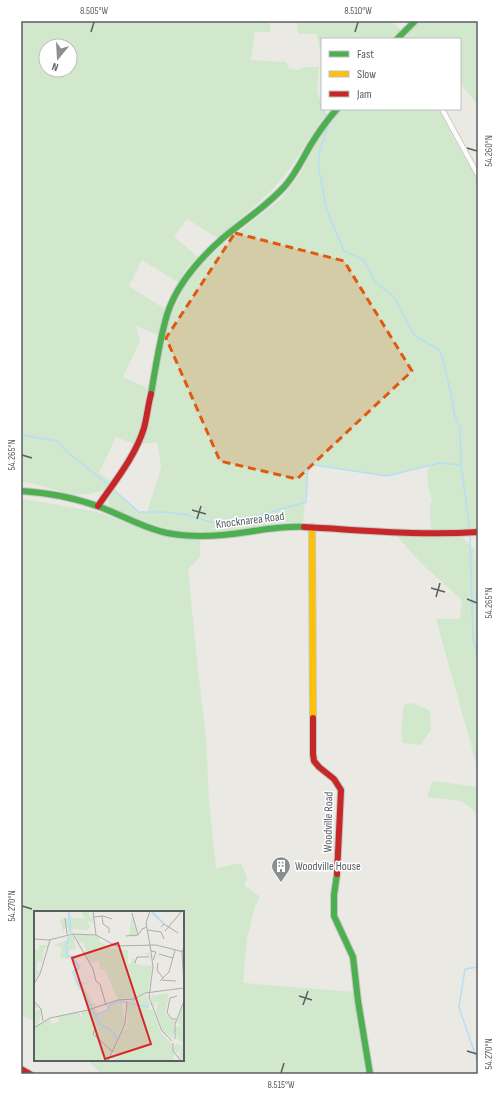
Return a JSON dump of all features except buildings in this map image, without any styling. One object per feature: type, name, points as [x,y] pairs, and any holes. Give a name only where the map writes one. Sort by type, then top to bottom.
[{"type":"street","points":[[398,38],[415,21]]},
{"type":"street","points":[[98,506],[130,459],[140,441],[165,322],[170,307],[189,273],[199,261],[283,188],[298,167],[311,144],[336,110]]},
{"type":"street","points":[[443,110],[478,174]]},
{"type":"street","name":"Knocknarea Road","points":[[21,491],[51,494],[98,506],[154,529],[167,533],[183,535],[218,535],[281,526],[406,534],[477,532]]},
{"type":"street","name":"Woodville Road","points":[[312,527],[313,754],[314,761],[334,779],[341,790],[338,865],[333,908],[334,916],[353,957],[358,1000],[370,1074]]},
{"type":"street","points":[[21,1069],[30,1074]]},
{"type":"highlighted area","points":[[235,233],[344,261],[412,371],[297,479],[220,461],[166,338]]},
{"type":"green space","points":[[21,21],[270,21],[270,32],[255,32],[251,60],[286,62],[289,69],[297,70],[306,67],[319,67],[317,92],[321,101],[321,110],[325,110],[327,114],[289,170],[271,191],[219,239],[187,219],[174,237],[198,257],[185,270],[179,283],[142,260],[129,286],[165,309],[159,335],[136,326],[140,341],[123,377],[147,388],[141,426],[134,444],[116,437],[99,473],[111,481],[105,490],[90,494],[71,495],[21,481]]},
{"type":"green space","points":[[297,21],[391,21],[400,29],[400,32],[394,38],[321,38],[321,52],[317,34],[299,34],[297,29]]},
{"type":"green space","points":[[420,21],[478,21],[478,105],[461,84],[461,38],[404,38]]},
{"type":"green space","points":[[341,110],[440,110],[478,181],[478,529],[468,531],[468,529],[431,530],[430,505],[432,501],[428,486],[427,472],[430,465],[387,476],[308,464],[303,523],[285,522],[227,531],[189,533],[154,527],[114,510],[108,501],[114,490],[139,512],[147,512],[161,468],[157,442],[142,444],[152,411],[166,331],[170,317],[184,288],[202,263],[282,198],[300,174],[315,145]]},
{"type":"green space","points":[[21,499],[97,512],[159,535],[200,540],[200,557],[188,569],[206,738],[209,800],[216,868],[241,863],[247,877],[244,885],[260,897],[255,906],[247,939],[243,983],[354,992],[367,1074],[102,1074],[88,1061],[184,1061],[184,911],[34,911],[34,1021],[21,1016]]},
{"type":"green space","points":[[397,536],[462,537],[475,550],[478,643],[478,770],[436,619],[460,619],[462,600],[421,563]]},
{"type":"green space","points":[[413,703],[430,711],[431,730],[420,745],[403,743],[401,730],[404,705]]},
{"type":"green space","points":[[433,781],[478,787],[478,814],[462,801],[427,797]]},
{"type":"waterway","points":[[319,102],[321,106]]},
{"type":"waterway","points":[[322,110],[325,115]]},
{"type":"waterway","points":[[328,126],[319,154],[319,170],[327,211],[344,251],[364,260],[375,282],[394,297],[414,335],[439,350],[442,356],[454,413],[460,428],[461,465],[470,531]]},
{"type":"waterway","points":[[21,435],[57,441],[67,452],[109,485]]},
{"type":"waterway","points":[[114,490],[139,512],[183,514],[215,523],[243,520],[306,502],[308,464],[387,476],[440,463],[461,465]]},
{"type":"waterway","points":[[470,535],[473,639],[478,655]]},
{"type":"waterway","points":[[478,967],[465,969],[459,1007],[478,1063]]},
{"type":"traffic: fast","points":[[398,38],[415,21]]},
{"type":"traffic: fast","points":[[151,394],[165,322],[180,286],[196,265],[214,247],[270,201],[284,187],[295,172],[319,131],[336,110]]},
{"type":"traffic: fast","points":[[21,491],[44,493],[78,500],[110,511],[152,529],[177,535],[217,535],[276,528],[304,527]]},
{"type":"traffic: fast","points":[[337,874],[334,895],[334,916],[353,957],[358,1001],[370,1074]]},
{"type":"traffic: slow","points":[[312,527],[313,718]]},
{"type":"traffic: jam","points":[[98,506],[124,468],[140,439],[144,428],[151,394]]},
{"type":"traffic: jam","points":[[304,527],[413,533],[478,532]]},
{"type":"traffic: jam","points":[[313,718],[314,761],[334,779],[341,790],[337,874]]},
{"type":"traffic: jam","points":[[21,1069],[30,1074]]},
{"type":"place","name":"Woodville House","points":[[281,883]]}]
